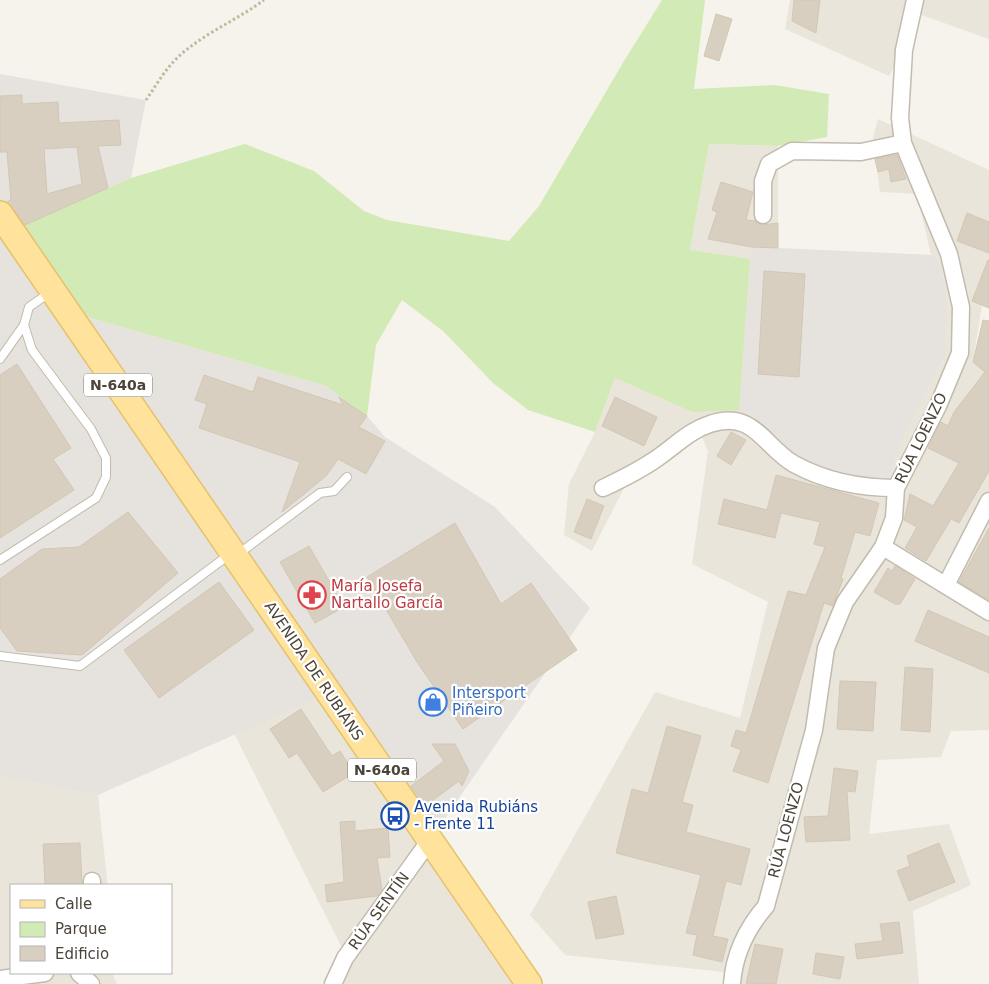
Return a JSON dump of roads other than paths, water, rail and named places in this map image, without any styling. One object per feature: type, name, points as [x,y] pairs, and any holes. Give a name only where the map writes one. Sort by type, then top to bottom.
[{"type":"main road","name":"N-640a","points":[[0,214],[234,554]]},
{"type":"main road","name":"AVENIDA DE RUBIÁNS","points":[[234,554],[529,984]]},
{"type":"street","name":"RÚA LOENZO","points":[[732,984],[741,944],[753,921],[766,906],[814,730],[826,648],[845,602],[883,547],[894,518],[896,488],[938,406],[960,353],[961,307],[949,254],[903,143],[900,118],[904,50],[915,0]]},
{"type":"street","points":[[763,214],[764,181],[769,164],[792,151],[861,152],[903,143]]},
{"type":"street","points":[[603,488],[654,460],[693,431],[712,423],[737,421],[751,427],[767,439],[792,463],[824,477],[871,488],[896,488]]},
{"type":"street","points":[[946,585],[989,501]]},
{"type":"street","points":[[883,547],[989,612]]},
{"type":"street","name":"RÚA SENTÍN","points":[[333,984],[345,958],[430,840]]},
{"type":"street","points":[[0,984],[0,979],[38,974]]},
{"type":"lane","points":[[0,359],[24,325],[29,307],[53,290]]},
{"type":"lane","points":[[0,560],[96,498],[106,477],[106,458],[95,436],[32,350],[24,325]]},
{"type":"lane","points":[[0,656],[80,666],[320,493],[334,491],[347,477]]},
{"type":"place","name":"María Josefa Nartallo García","points":[[312,595]]},
{"type":"place","name":"Intersport Piñeiro","points":[[433,702]]},
{"type":"place","name":"Avenida Rubiáns - Frente 11","points":[[395,816]]}]
